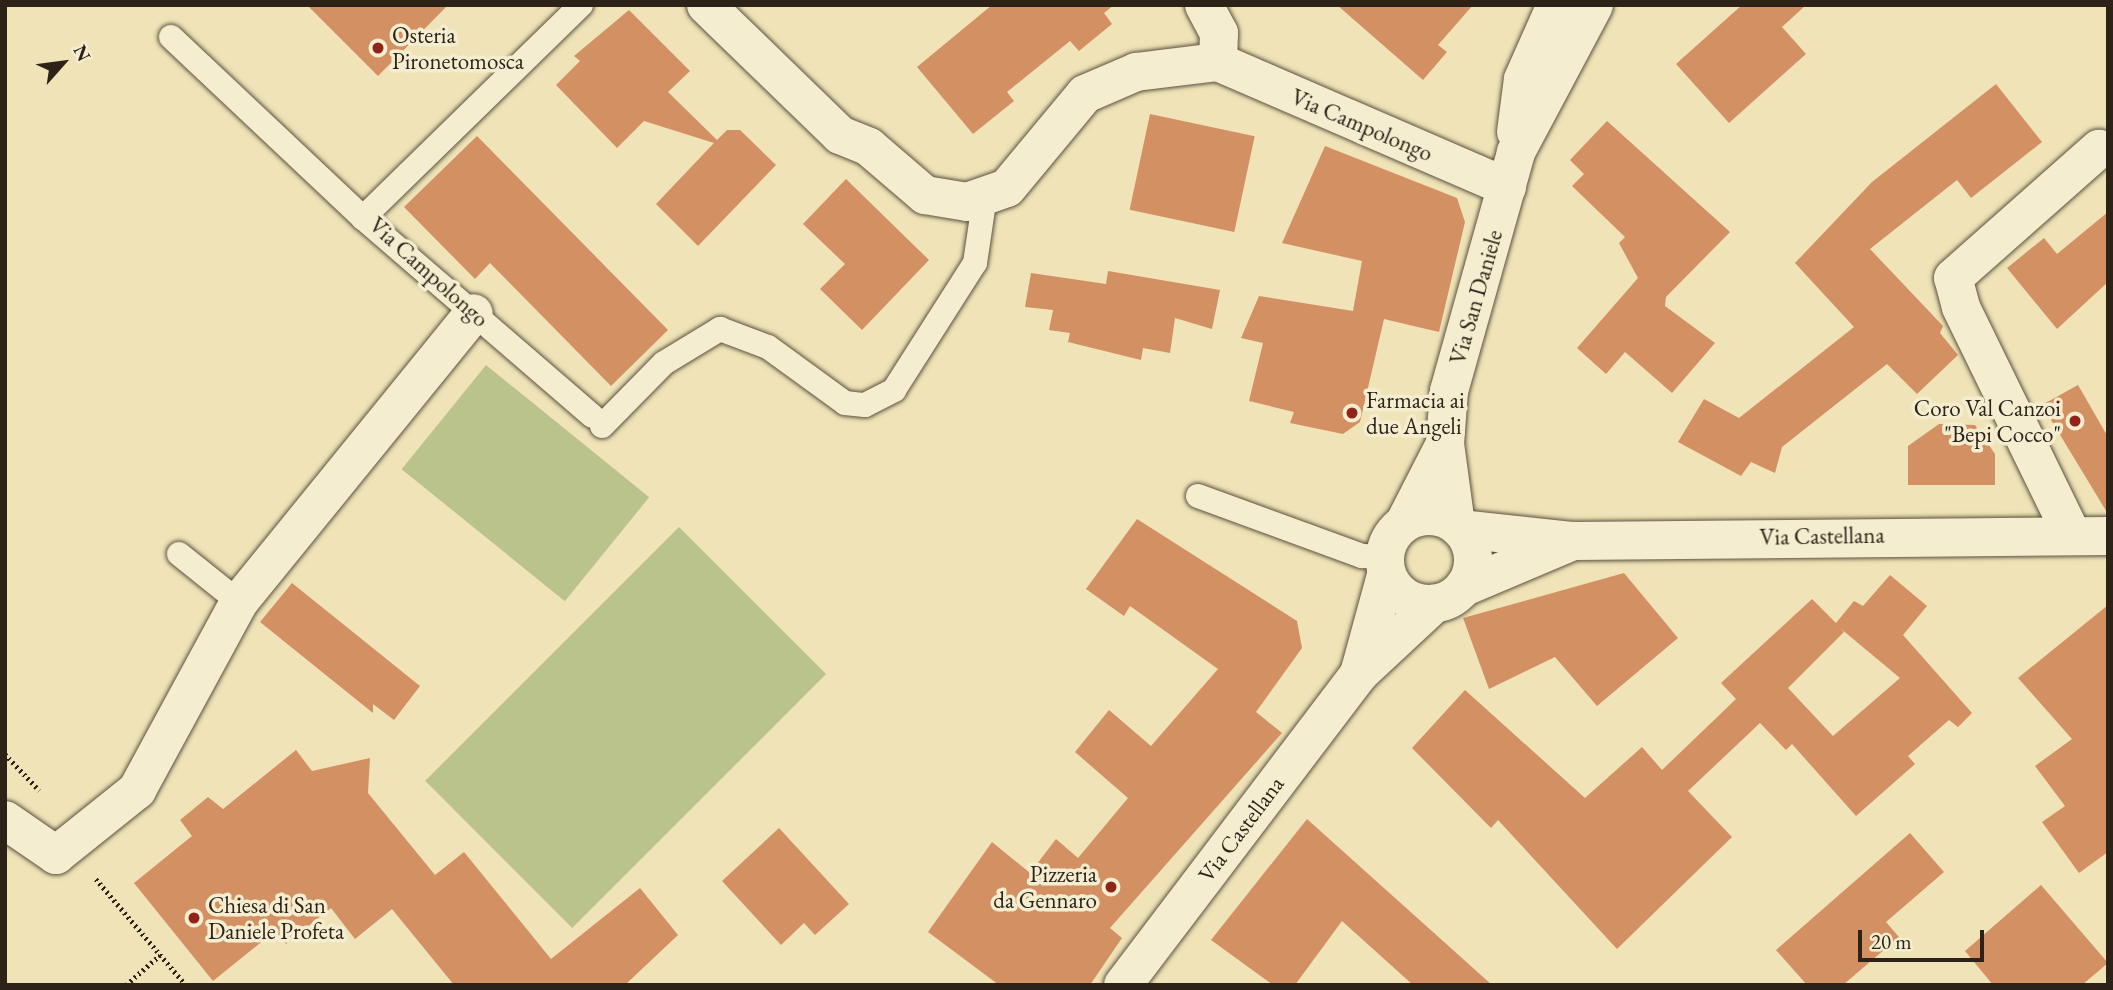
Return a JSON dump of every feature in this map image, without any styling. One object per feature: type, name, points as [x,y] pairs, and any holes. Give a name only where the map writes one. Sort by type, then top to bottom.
[{"type":"street","points":[[706,5],[840,135],[869,147],[925,195],[967,202],[1007,188],[1085,94],[1136,72],[1218,62],[1219,33],[1204,5]]},
{"type":"street","name":"Via San Daniele","points":[[1458,527],[1445,444],[1449,391],[1511,169],[1523,79],[1556,5]]},
{"type":"street","name":"Via San Daniele","points":[[1511,169],[1594,5]]},
{"type":"street","name":"Via Campolongo","points":[[1218,62],[1511,169]]},
{"type":"street","name":"Via Castellana","points":[[1458,527],[1573,541],[2090,536],[1961,307],[1953,278],[2099,149]]},
{"type":"street","points":[[5,820],[56,855],[137,790],[239,602],[474,313]]},
{"type":"street","name":"Via San Daniele","points":[[1405,522],[1445,444]]},
{"type":"street","points":[[1429,515],[1458,527],[1474,560],[1449,596],[1400,595],[1386,566],[1390,537],[1405,522],[1429,515]]},
{"type":"street","name":"Via Castellana","points":[[1123,985],[1359,674],[1449,596],[1573,541]]},
{"type":"street","name":"Via Castellana","points":[[1359,674],[1386,566]]},
{"type":"lane","name":"Via Campolongo","points":[[581,5],[363,218],[597,421],[664,362],[720,329],[768,347],[845,403],[865,405],[894,390],[975,263],[985,195]]},
{"type":"lane","points":[[171,37],[363,218]]},
{"type":"lane","points":[[1198,496],[1386,566]]},
{"type":"lane","points":[[179,554],[239,602]]},
{"type":"path","points":[[5,754],[48,800]]},
{"type":"path","points":[[96,880],[186,985]]},
{"type":"path","points":[[126,985],[160,955]]},
{"type":"green space","points":[[486,365],[649,497],[565,601],[402,469]]},
{"type":"green space","points":[[679,527],[826,674],[572,928],[425,781]]},
{"type":"building","name":"Osteria Pironetomosca","points":[[307,5],[448,5],[378,76]]},
{"type":"building","points":[[992,5],[1114,5],[1104,13],[1112,24],[1079,51],[1070,41],[1007,92],[1014,101],[973,134],[917,67]]},
{"type":"building","points":[[1337,5],[1473,5],[1438,45],[1447,52],[1423,80]]},
{"type":"building","points":[[1742,5],[1806,5],[1782,27],[1806,54],[1729,123],[1676,64]]},
{"type":"building","points":[[629,10],[690,71],[668,92],[717,140],[727,130],[740,130],[776,165],[698,246],[656,204],[714,143],[644,121],[617,148],[556,85],[580,61],[574,56]]},
{"type":"building","points":[[1996,84],[2042,142],[1971,198],[1957,180],[1870,249],[1943,326],[1940,333],[1958,355],[1917,394],[1887,364],[1782,447],[1775,473],[1751,462],[1741,476],[1678,442],[1704,399],[1739,418],[1854,327],[1795,263],[1872,182]]},
{"type":"building","points":[[1150,114],[1255,136],[1234,232],[1130,210]]},
{"type":"building","points":[[1607,121],[1730,232],[1666,297],[1665,306],[1715,343],[1672,393],[1625,352],[1606,374],[1577,348],[1638,278],[1619,243],[1625,237],[1572,186],[1584,174],[1570,160]]},
{"type":"building","points":[[477,136],[668,330],[611,386],[490,263],[475,279],[404,207]]},
{"type":"building","points":[[1325,146],[1457,198],[1465,222],[1439,332],[1384,319],[1360,422],[1343,434],[1290,423],[1294,412],[1249,401],[1263,343],[1241,338],[1259,296],[1353,311],[1362,261],[1282,243]]},
{"type":"building","points":[[846,179],[929,260],[862,330],[820,289],[845,264],[803,224]]},
{"type":"building","points":[[2108,212],[2108,282],[2057,329],[2007,268],[2044,238],[2057,254]]},
{"type":"building","points":[[1108,271],[1220,290],[1212,329],[1175,318],[1170,353],[1143,348],[1141,360],[1068,342],[1070,333],[1049,330],[1053,310],[1025,307],[1031,273],[1106,284]]},
{"type":"building","name":"Coro Val Canzoi \"Bepi Cocco\"","points":[[2078,385],[2108,437],[2108,514],[2042,405]]},
{"type":"building","points":[[1939,424],[1975,425],[1995,454],[1995,485],[1908,485],[1908,446]]},
{"type":"building","points":[[1137,519],[1297,621],[1302,648],[1256,712],[1282,733],[1110,928],[1122,938],[1090,985],[999,985],[928,932],[992,842],[1030,873],[1056,839],[1078,858],[1128,798],[1075,752],[1109,710],[1151,746],[1218,669],[1130,606],[1124,616],[1086,589]]},
{"type":"building","points":[[1624,573],[1678,638],[1597,706],[1555,657],[1489,689],[1463,618]]},
{"type":"building","points":[[1890,575],[1927,606],[1903,635],[1972,713],[1958,727],[1949,720],[1908,756],[1915,764],[1856,816],[1792,744],[1786,750],[1760,723],[1688,791],[1732,837],[1617,949],[1498,820],[1491,828],[1412,748],[1465,690],[1585,798],[1642,747],[1662,770],[1736,699],[1721,683],[1812,599],[1836,623],[1854,601],[1863,606]],"holes":[[[1840,628],[1900,678],[1833,736],[1788,688],[1844,632]]]},
{"type":"building","points":[[292,583],[420,686],[394,720],[373,704],[373,713],[260,622]]},
{"type":"building","points":[[2108,605],[2108,852],[2079,873],[2042,822],[2065,806],[2035,766],[2072,739],[2018,678]]},
{"type":"building","points":[[296,750],[312,771],[370,758],[368,793],[435,875],[464,852],[551,959],[640,888],[678,935],[625,985],[454,985],[392,909],[355,939],[331,908],[286,944],[275,931],[213,981],[134,883],[192,836],[180,820],[208,797],[223,809]]},
{"type":"building","points":[[1307,819],[1492,985],[1413,985],[1342,921],[1295,985],[1273,985],[1211,940]]},
{"type":"building","points":[[779,828],[849,904],[815,935],[804,923],[781,945],[722,881]]},
{"type":"building","points":[[1910,833],[1944,872],[1886,922],[1899,937],[1843,985],[1807,985],[1776,950]]},
{"type":"building","points":[[2041,885],[2108,963],[2082,985],[1993,985],[1965,951]]},
{"type":"place","name":"Osteria Pironetomosca","points":[[378,48]]},
{"type":"place","name":"Farmacia ai due Angeli","points":[[1352,413]]},
{"type":"place","name":"Coro Val Canzoi \"Bepi Cocco\"","points":[[2075,421]]},
{"type":"place","name":"Pizzeria da Gennaro","points":[[1111,887]]},
{"type":"place","name":"Chiesa di San Daniele Profeta","points":[[194,918]]}]
